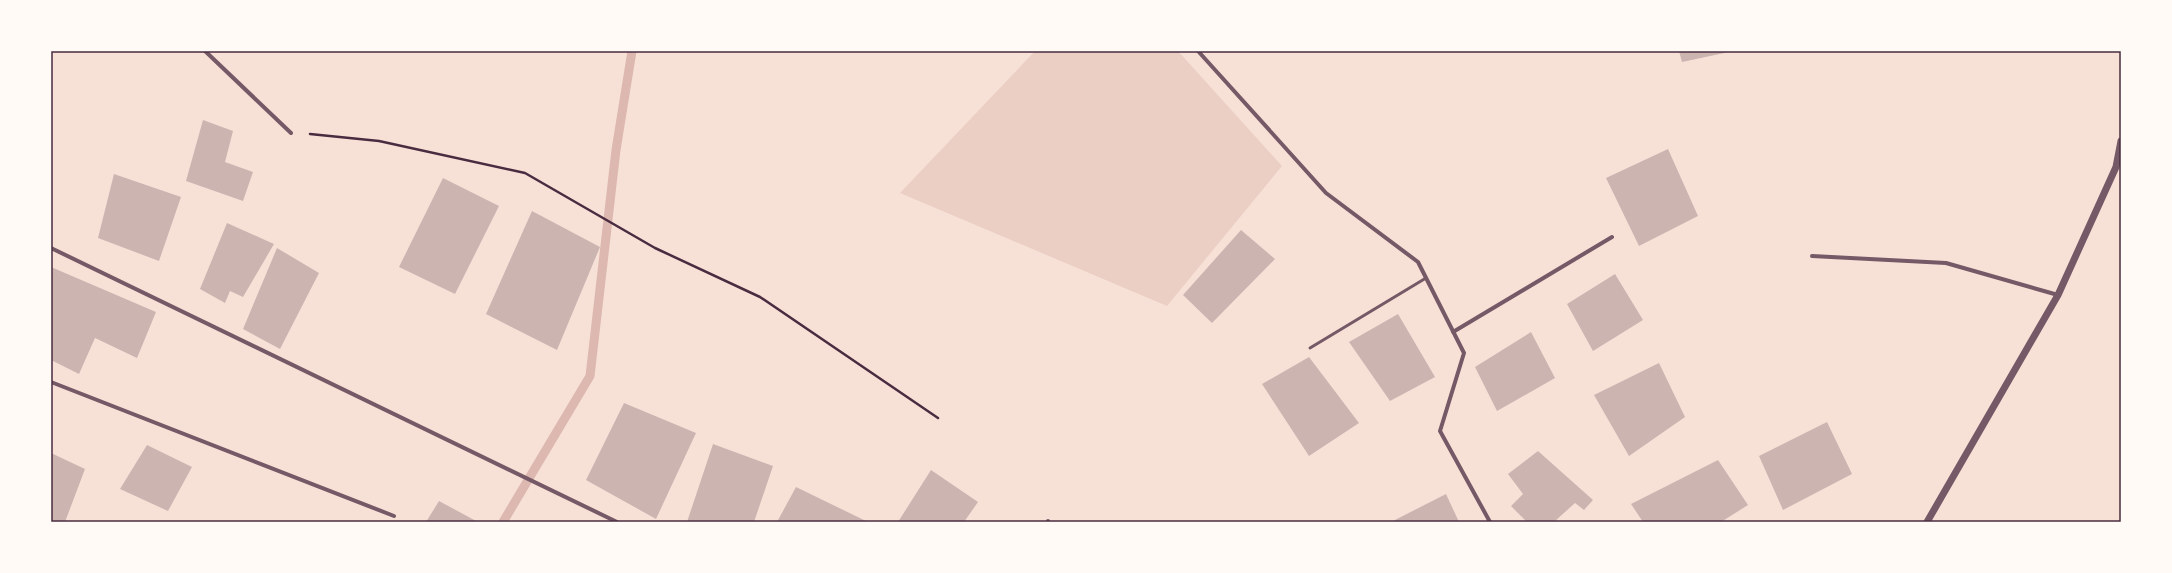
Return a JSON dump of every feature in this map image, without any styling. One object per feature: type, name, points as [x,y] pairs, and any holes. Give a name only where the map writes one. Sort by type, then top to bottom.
[{"type":"street","points":[[205,51],[291,133]]},
{"type":"street","points":[[1198,51],[1326,193],[1418,262],[1464,353],[1440,432],[1490,522]]},
{"type":"street","points":[[1927,522],[2058,295],[2116,167],[2121,141]]},
{"type":"street","points":[[1453,332],[1612,237]]},
{"type":"street","points":[[51,248],[617,522]]},
{"type":"street","points":[[1812,256],[1946,263],[2058,295]]},
{"type":"street","points":[[51,382],[394,516]]},
{"type":"lane","points":[[1310,348],[1426,278]]},
{"type":"path","points":[[291,133],[379,141],[525,173],[655,248],[760,297],[938,418]]},
{"type":"shaded area","points":[[1035,51],[1178,51],[1282,166],[1167,306],[900,193]]},
{"type":"building","points":[[1679,51],[1729,51],[1729,52],[1682,62]]},
{"type":"building","points":[[203,120],[233,131],[225,162],[253,172],[243,201],[186,181]]},
{"type":"building","points":[[1668,149],[1698,216],[1639,246],[1606,178]]},
{"type":"building","points":[[114,174],[181,197],[159,261],[98,238]]},
{"type":"building","points":[[443,178],[499,206],[455,294],[399,267]]},
{"type":"building","points":[[532,211],[600,247],[557,350],[486,314]]},
{"type":"building","points":[[227,223],[274,244],[243,297],[230,291],[225,303],[200,289]]},
{"type":"building","points":[[1241,230],[1275,259],[1212,323],[1183,295]]},
{"type":"building","points":[[277,248],[319,273],[280,349],[243,329]]},
{"type":"building","points":[[51,267],[156,312],[137,358],[95,338],[79,374],[51,360]]},
{"type":"building","points":[[1615,274],[1643,320],[1593,351],[1567,304]]},
{"type":"building","points":[[1398,314],[1435,377],[1390,401],[1349,342]]},
{"type":"building","points":[[1531,332],[1555,378],[1497,411],[1475,367]]},
{"type":"building","points":[[1309,357],[1359,423],[1309,456],[1262,384]]},
{"type":"building","points":[[1659,363],[1685,417],[1629,456],[1594,395]]},
{"type":"building","points":[[624,403],[696,433],[656,519],[586,480]]},
{"type":"building","points":[[1827,422],[1852,474],[1783,510],[1759,456]]},
{"type":"building","points":[[713,444],[773,466],[754,522],[687,522]]},
{"type":"building","points":[[147,445],[192,467],[168,511],[120,489]]},
{"type":"building","points":[[1538,451],[1593,500],[1584,510],[1575,503],[1554,522],[1527,522],[1511,506],[1523,494],[1508,474]]},
{"type":"building","points":[[51,453],[85,469],[65,522],[51,522]]},
{"type":"building","points":[[1718,460],[1748,505],[1721,522],[1643,522],[1631,504]]},
{"type":"building","points":[[931,470],[978,502],[964,522],[898,522]]},
{"type":"building","points":[[796,487],[866,521],[777,522]]},
{"type":"building","points":[[1446,494],[1459,522],[1391,522]]},
{"type":"building","points":[[439,501],[478,522],[426,522]]},
{"type":"waterway","points":[[503,522],[590,376],[616,150],[632,51]]}]
